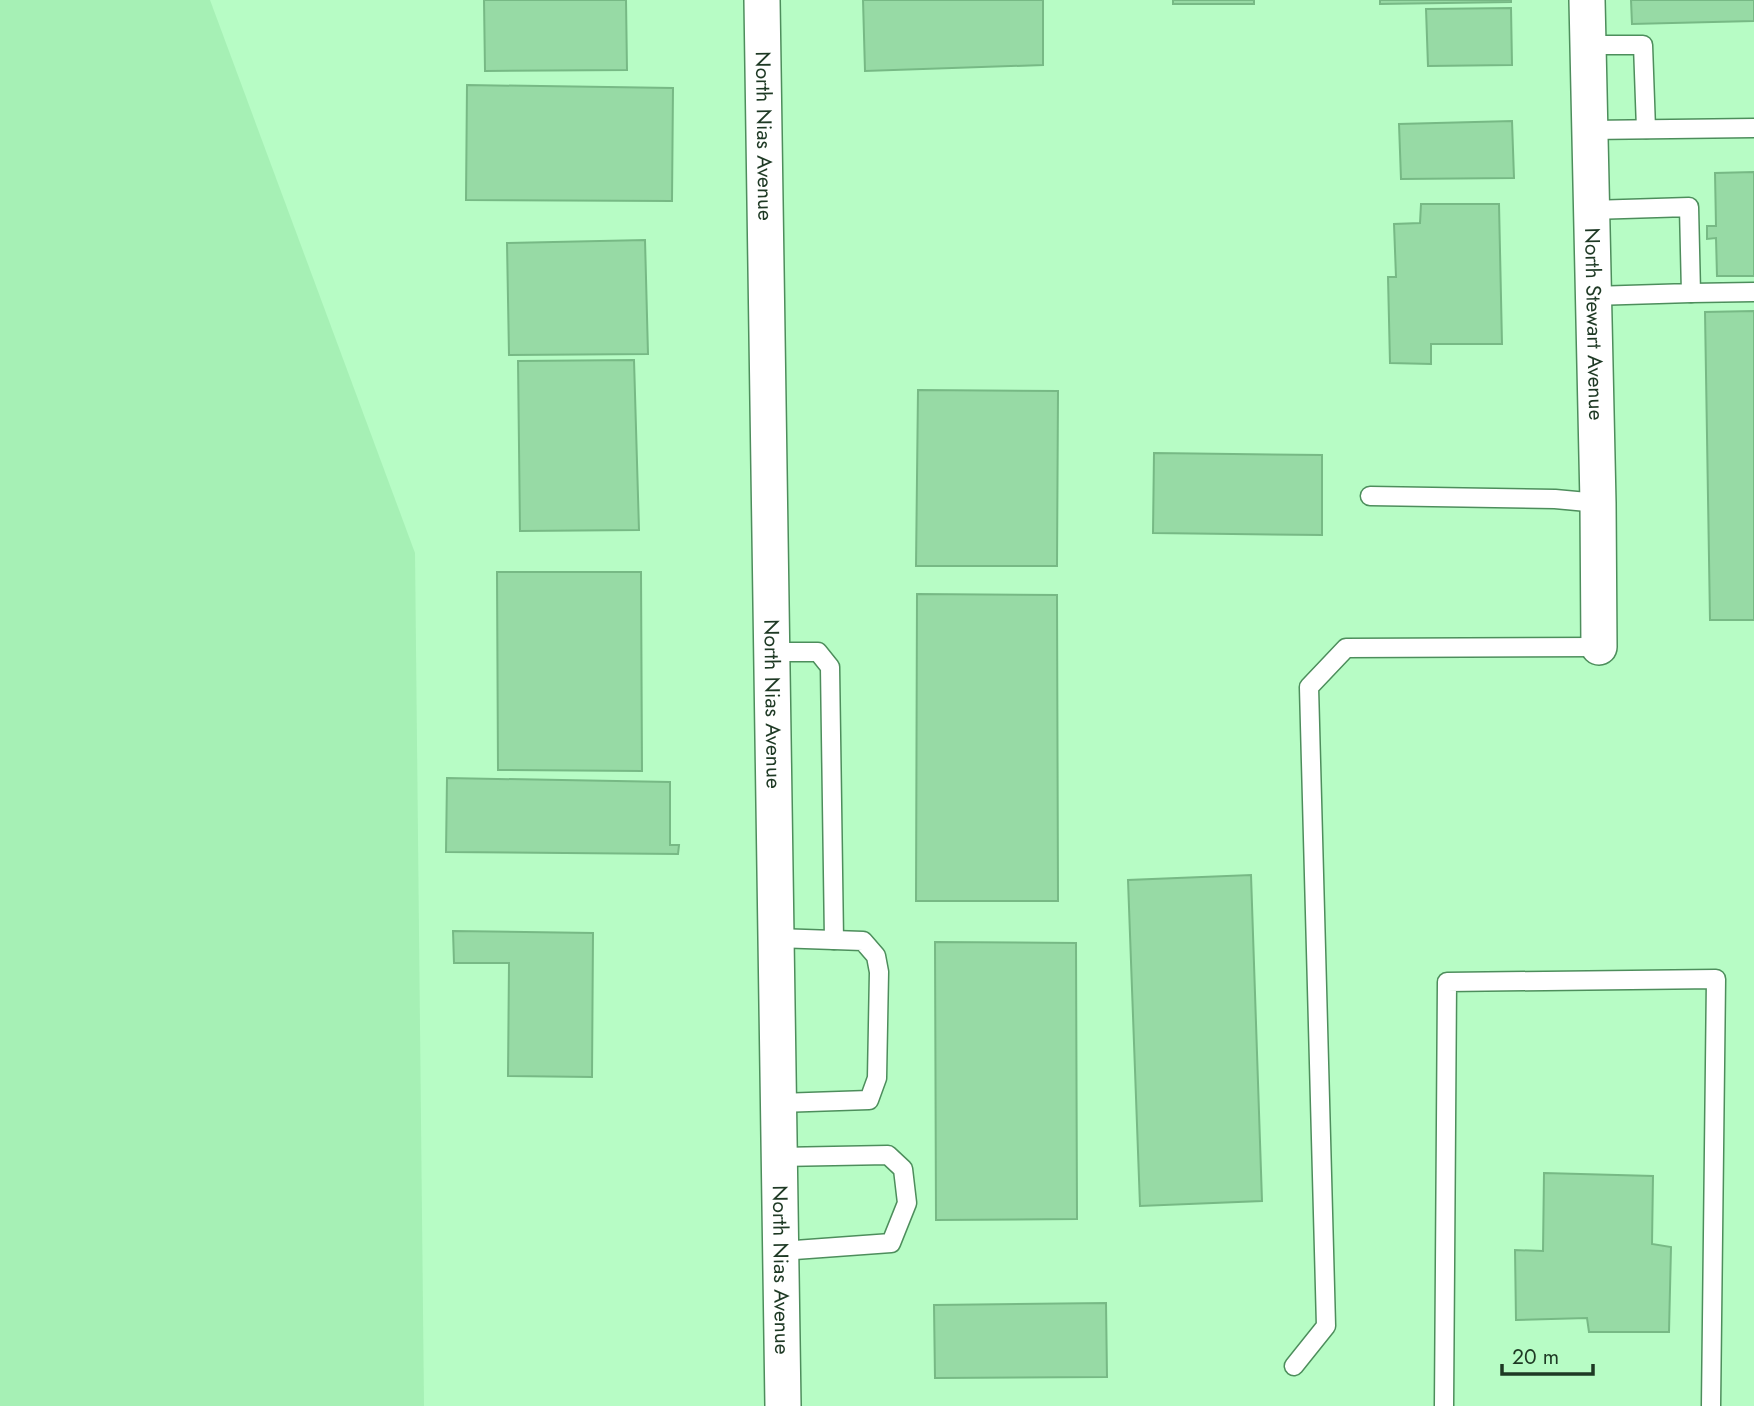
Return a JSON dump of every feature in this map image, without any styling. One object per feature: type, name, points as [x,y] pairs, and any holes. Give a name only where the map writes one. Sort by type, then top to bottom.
[{"type":"street","name":"North Nias Avenue","points":[[762,0],[783,1406]]},
{"type":"street","name":"North Stewart Avenue","points":[[1587,0],[1599,647]]},
{"type":"lane","points":[[1588,45],[1643,45],[1646,129]]},
{"type":"lane","points":[[1589,130],[1754,128]]},
{"type":"lane","points":[[1591,210],[1689,207],[1691,293]]},
{"type":"lane","points":[[1593,296],[1754,292]]},
{"type":"lane","points":[[1370,496],[1555,499],[1598,503]]},
{"type":"lane","points":[[1294,1366],[1326,1325],[1309,687],[1346,648],[1599,647]]},
{"type":"lane","points":[[772,652],[818,652],[830,667],[834,940]]},
{"type":"lane","points":[[776,938],[863,941],[876,956],[879,972],[877,1078],[869,1100],[779,1103]]},
{"type":"lane","points":[[1444,1406],[1447,982],[1716,979],[1711,1406]]},
{"type":"lane","points":[[779,1157],[888,1155],[903,1169],[907,1203],[891,1243],[781,1251]]},
{"type":"shaded area","points":[[0,0],[210,0],[415,553],[424,1406],[0,1406]]},
{"type":"building","points":[[484,0],[626,0],[627,70],[485,71]]},
{"type":"building","points":[[863,0],[1043,0],[1043,65],[865,71]]},
{"type":"building","points":[[1173,0],[1254,0],[1254,4],[1173,4]]},
{"type":"building","points":[[1380,0],[1511,0],[1511,2],[1380,4]]},
{"type":"building","points":[[1631,0],[1754,0],[1754,21],[1632,24]]},
{"type":"building","points":[[1511,8],[1512,65],[1428,66],[1426,9]]},
{"type":"building","points":[[467,85],[673,88],[672,201],[466,200]]},
{"type":"building","points":[[1512,121],[1514,178],[1401,179],[1399,124]]},
{"type":"building","points":[[1754,172],[1754,276],[1717,276],[1716,238],[1707,239],[1707,226],[1716,226],[1715,173]]},
{"type":"building","points":[[1421,204],[1499,204],[1502,344],[1431,344],[1431,364],[1390,363],[1388,277],[1396,277],[1394,224],[1420,223]]},
{"type":"building","points":[[645,240],[648,354],[509,355],[507,243]]},
{"type":"building","points":[[1754,311],[1754,620],[1710,620],[1705,312]]},
{"type":"building","points":[[634,360],[639,530],[520,531],[518,361]]},
{"type":"building","points":[[918,390],[1058,391],[1057,566],[916,566]]},
{"type":"building","points":[[1154,453],[1322,455],[1322,535],[1153,533]]},
{"type":"building","points":[[497,572],[641,572],[642,771],[498,770]]},
{"type":"building","points":[[917,594],[1057,595],[1058,901],[916,901]]},
{"type":"building","points":[[447,778],[670,782],[670,845],[679,845],[678,854],[446,852]]},
{"type":"building","points":[[1251,875],[1262,1201],[1140,1206],[1128,880]]},
{"type":"building","points":[[453,931],[593,933],[592,1077],[508,1076],[509,963],[454,963]]},
{"type":"building","points":[[935,942],[1076,943],[1077,1219],[936,1220]]},
{"type":"building","points":[[1544,1173],[1653,1176],[1652,1244],[1671,1247],[1669,1332],[1589,1332],[1587,1318],[1516,1320],[1515,1250],[1543,1251]]},
{"type":"building","points":[[1106,1303],[1107,1377],[935,1378],[934,1305]]}]
